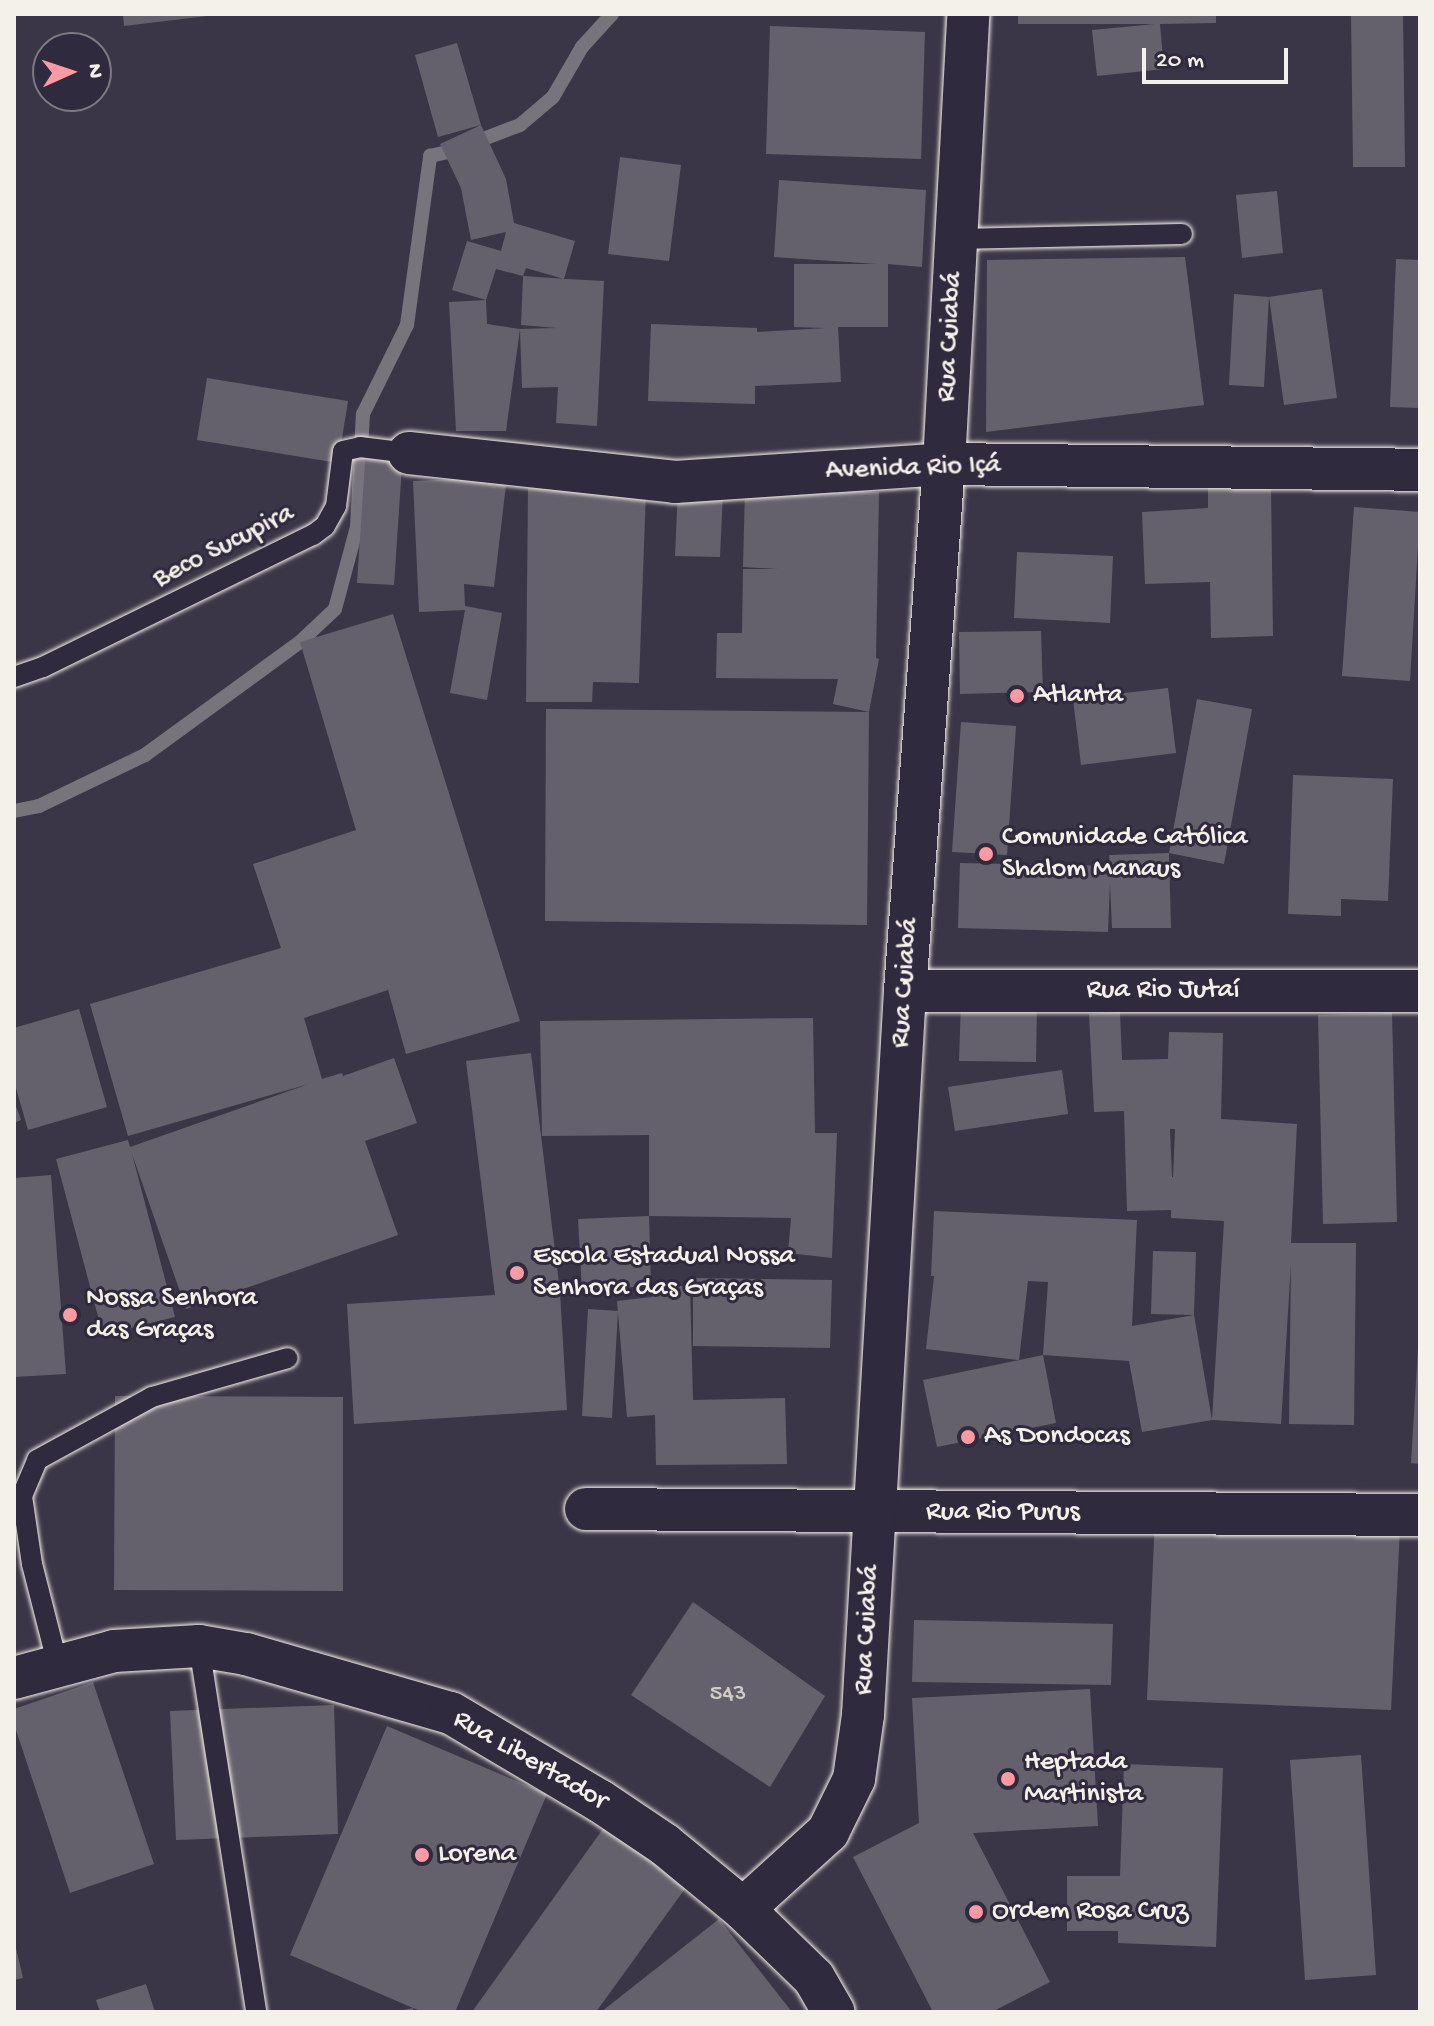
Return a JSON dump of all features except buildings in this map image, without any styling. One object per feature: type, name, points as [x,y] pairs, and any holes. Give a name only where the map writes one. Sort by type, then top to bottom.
[{"type":"street","name":"Rua Cuiabá","points":[[743,1909],[828,1832],[854,1779],[867,1673],[905,991],[944,464],[968,14]]},
{"type":"street","name":"Avenida Rio Içá","points":[[393,451],[675,482],[944,464],[1420,470]]},
{"type":"street","name":"Rua Rio Jutaí","points":[[905,991],[1420,991]]},
{"type":"street","name":"Rua Rio Purus","points":[[586,1509],[1420,1515]]},
{"type":"street","name":"Rua Libertador","points":[[14,1678],[114,1651],[199,1646],[246,1654],[451,1713],[600,1801],[664,1844],[743,1909],[814,1978],[834,2012]]},
{"type":"lane","points":[[956,239],[1182,234]]},
{"type":"lane","name":"Beco Sucupira","points":[[14,677],[43,667],[313,535],[325,526],[336,506],[343,451],[393,451]]},
{"type":"lane","points":[[58,1666],[32,1564],[22,1496],[37,1460],[152,1397],[288,1358]]},
{"type":"lane","points":[[199,1646],[256,2012]]},
{"type":"waterway","points":[[14,811],[39,806],[145,755],[300,642],[335,609],[357,527],[363,414],[407,325],[430,156],[452,151],[520,125],[553,97],[582,47],[612,14]]},
{"type":"place","name":"Atlanta","points":[[1017,696]]},
{"type":"place","name":"Comunidade Católica Shalom Manaus","points":[[986,854]]},
{"type":"place","name":"Escola Estadual Nossa Senhora das Graças","points":[[517,1273]]},
{"type":"place","name":"Nossa Senhora das Graças","points":[[70,1315]]},
{"type":"place","name":"As Dondocas","points":[[968,1437]]},
{"type":"place","name":"Heptada Martinista","points":[[1008,1779]]},
{"type":"place","name":"Lorena","points":[[422,1855]]},
{"type":"place","name":"Ordem Rosa Cruz","points":[[976,1912]]}]
